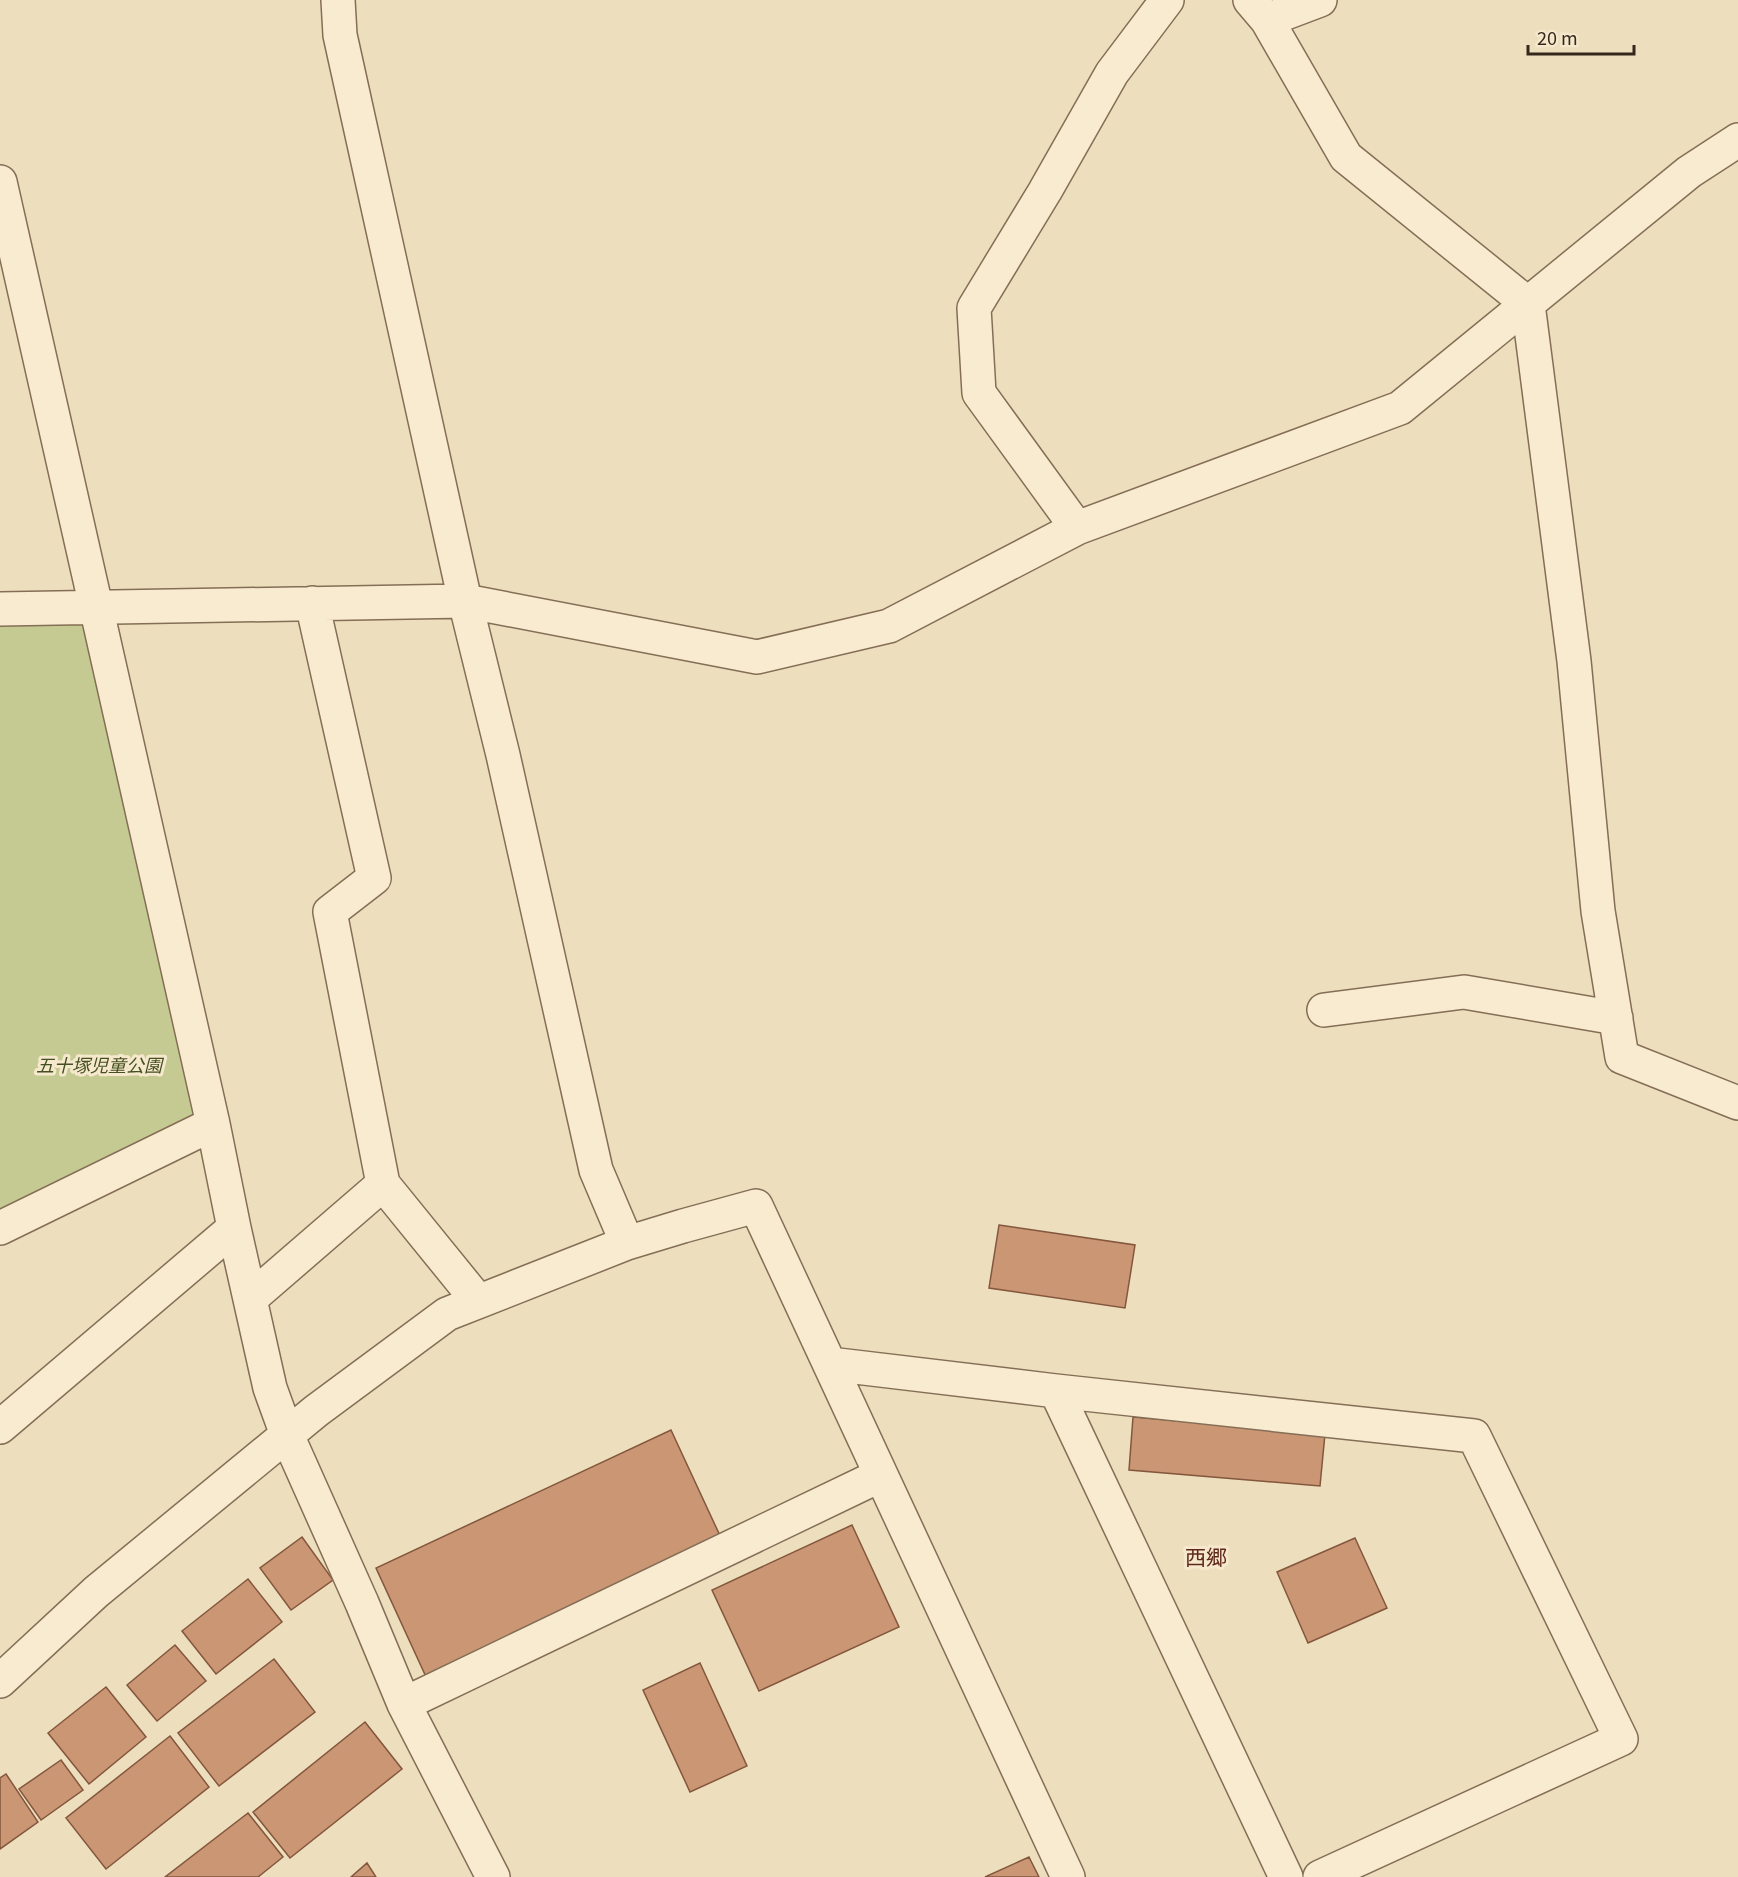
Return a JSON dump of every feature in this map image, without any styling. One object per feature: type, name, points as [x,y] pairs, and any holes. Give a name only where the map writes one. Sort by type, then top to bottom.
[{"type":"street","points":[[338,0],[340,35],[465,601],[505,766],[596,1170],[627,1243]]},
{"type":"street","points":[[1077,528],[979,393],[974,308],[1045,191],[1112,73],[1167,0]]},
{"type":"street","points":[[1320,0],[1259,10],[1346,157],[1528,304],[1574,661],[1598,911],[1622,1057],[1738,1103]]},
{"type":"street","points":[[0,609],[465,601],[757,657],[889,626],[1077,528],[1400,408],[1689,172],[1738,140]]},
{"type":"street","points":[[0,182],[6,237],[97,607],[270,1388],[287,1435],[404,1704],[493,1877]]},
{"type":"street","points":[[312,603],[374,878],[330,912],[383,1184],[478,1301]]},
{"type":"street","points":[[1324,1010],[1464,993],[1616,1018]]},
{"type":"street","points":[[0,1228],[213,1124]]},
{"type":"street","points":[[250,1299],[383,1184]]},
{"type":"street","points":[[0,1681],[96,1592],[316,1411],[447,1314],[627,1243],[756,1206],[1068,1877]]},
{"type":"street","points":[[0,1427],[234,1228]]},
{"type":"street","points":[[830,1364],[1474,1436],[1621,1739],[1320,1877]]},
{"type":"street","points":[[1056,1391],[1286,1877]]},
{"type":"street","points":[[404,1704],[881,1475]]},
{"type":"green space","name":"五十塚児童公園","points":[[97,607],[213,1124],[0,1228],[0,609]]},
{"type":"building","points":[[999,1225],[1135,1245],[1125,1308],[989,1288]]},
{"type":"building","points":[[1133,1417],[1325,1434],[1320,1486],[1129,1470]]},
{"type":"building","points":[[671,1430],[722,1540],[427,1679],[376,1568]]},
{"type":"building","points":[[852,1525],[899,1627],[759,1691],[712,1590]]},
{"type":"building","points":[[302,1537],[333,1580],[291,1610],[260,1568]]},
{"type":"building","points":[[1355,1538],[1387,1608],[1308,1643],[1277,1572]]},
{"type":"building","points":[[248,1579],[282,1622],[216,1674],[182,1631]]},
{"type":"building","points":[[175,1645],[206,1681],[157,1721],[127,1685]]},
{"type":"building","points":[[274,1659],[315,1712],[219,1786],[178,1733]]},
{"type":"building","points":[[700,1663],[747,1766],[690,1792],[643,1690]]},
{"type":"building","points":[[106,1687],[146,1737],[89,1784],[48,1733]]},
{"type":"building","points":[[365,1722],[402,1769],[290,1858],[253,1812]]},
{"type":"building","points":[[170,1736],[209,1787],[106,1869],[66,1818]]},
{"type":"building","points":[[61,1760],[83,1790],[41,1820],[19,1789]]},
{"type":"building","points":[[6,1774],[38,1822],[0,1849],[0,1778]]},
{"type":"building","points":[[248,1813],[283,1857],[258,1877],[165,1877]]},
{"type":"building","points":[[1029,1857],[1039,1877],[985,1877]]},
{"type":"building","points":[[367,1863],[376,1877],[351,1877]]},
{"type":"district","name":"西郷","points":[[1206,1558]]}]
